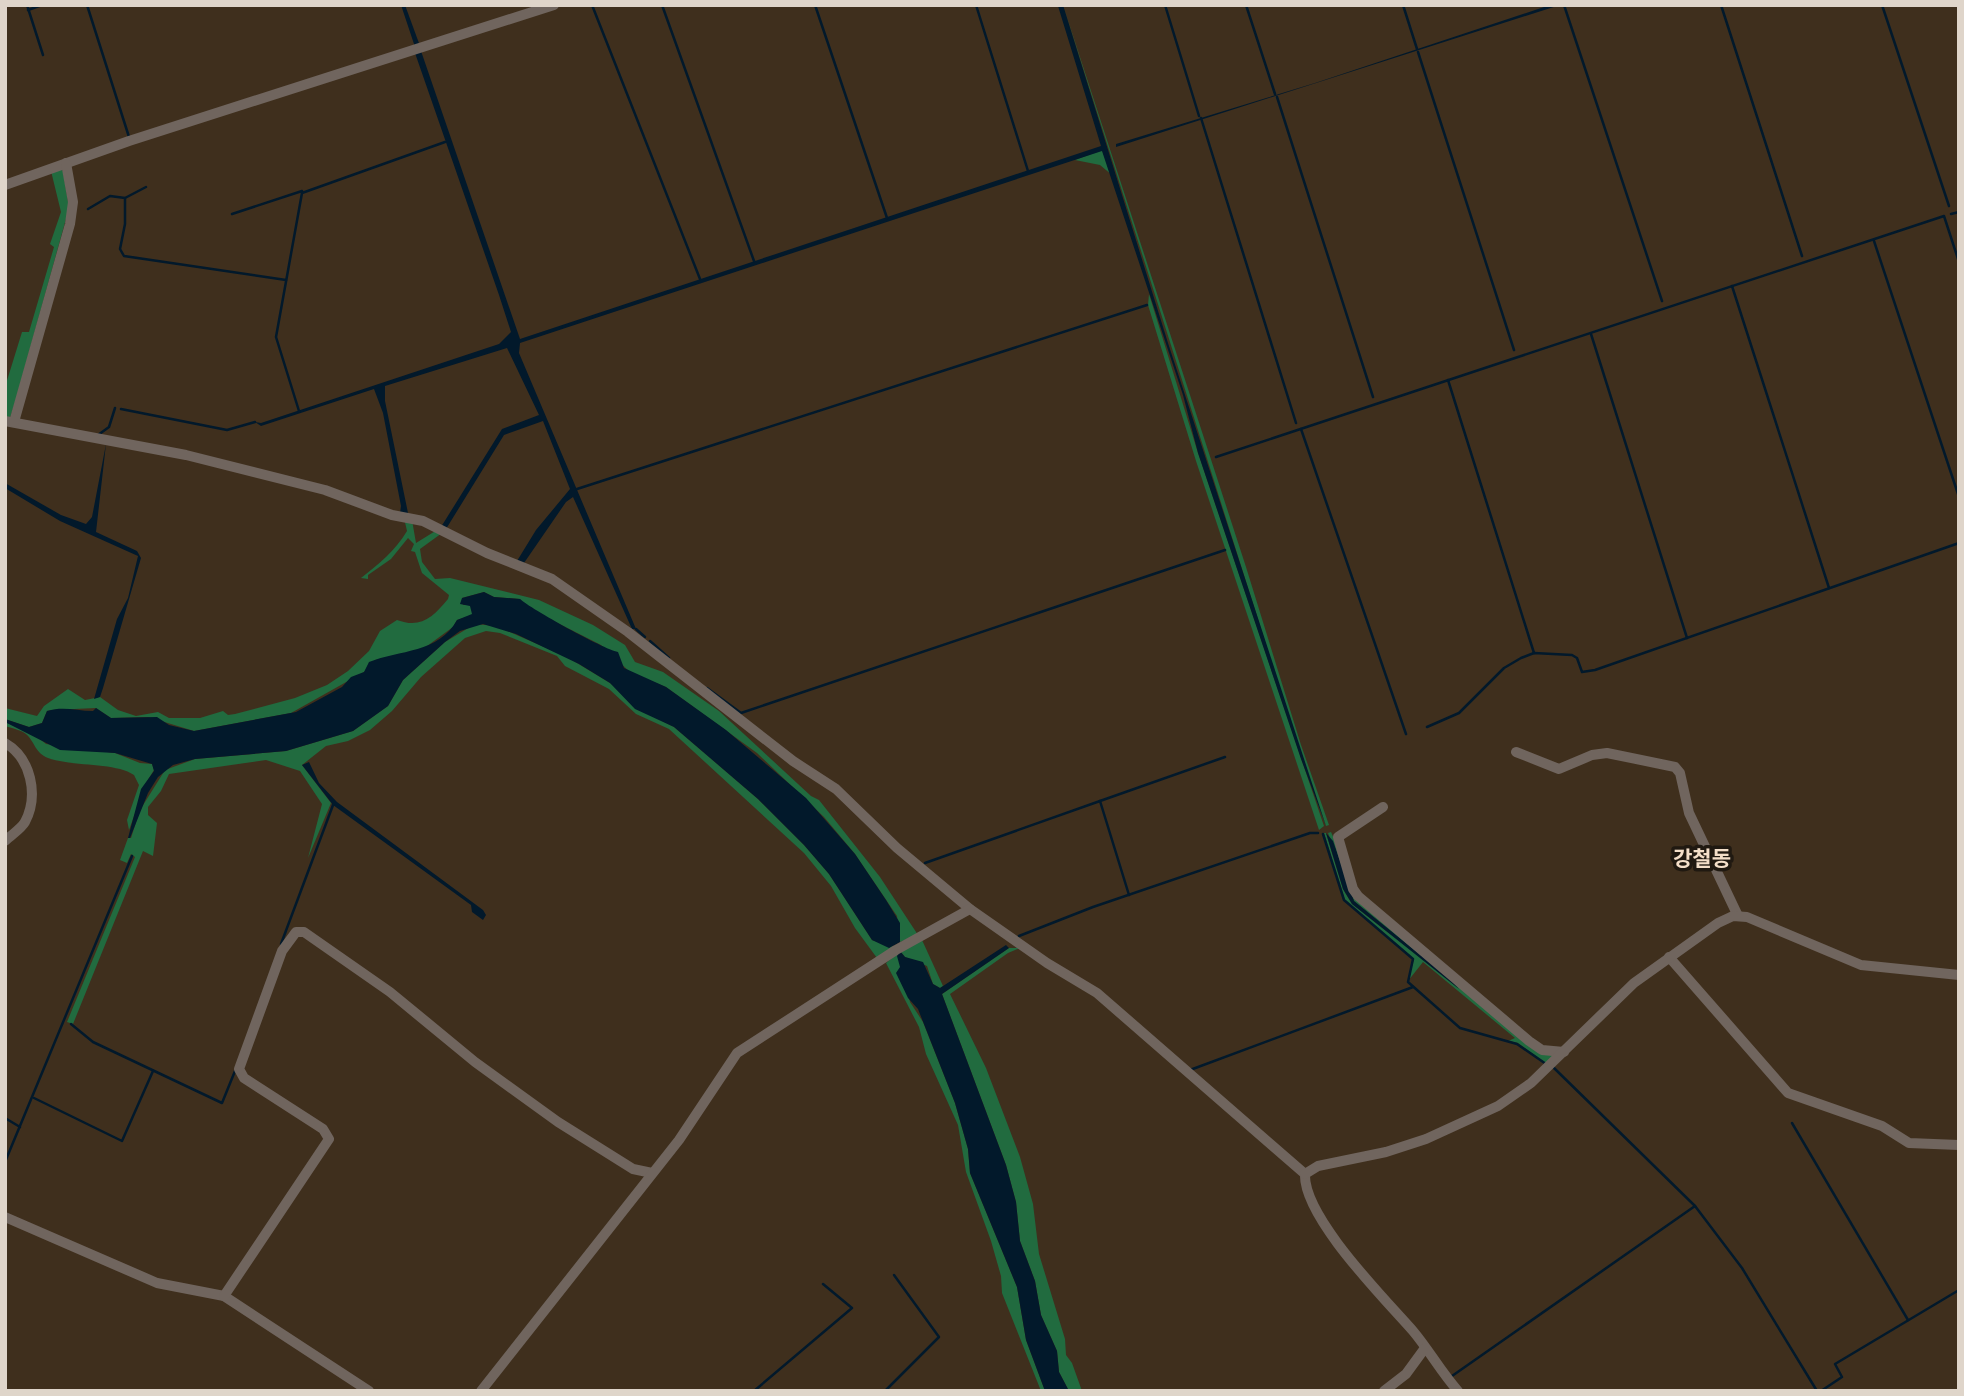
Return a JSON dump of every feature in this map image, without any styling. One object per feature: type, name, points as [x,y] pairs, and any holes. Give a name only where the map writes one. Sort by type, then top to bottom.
[{"type":"street","points":[[5,185],[554,5]]},
{"type":"street","points":[[66,163],[73,202],[70,224],[10,422],[186,455],[325,490],[392,515],[423,521],[487,553],[552,579],[628,632],[793,761],[836,789],[897,848],[970,909],[1097,993],[1305,1174],[1305,1181],[1318,1210],[1354,1266],[1425,1348],[1458,1391]]},
{"type":"street","points":[[5,743],[25,763],[32,786],[24,824],[5,841]]},
{"type":"street","points":[[1516,752],[1559,769],[1592,755],[1607,753],[1675,767],[1680,772],[1689,813],[1738,916]]},
{"type":"street","points":[[1383,807],[1338,836],[1353,889],[1381,917],[1529,1041],[1542,1050],[1564,1052]]},
{"type":"street","points":[[481,1391],[685,1131],[728,1064],[746,1045],[896,950],[970,909]]},
{"type":"street","points":[[1305,1174],[1318,1166],[1407,1146],[1482,1114],[1518,1093],[1634,983],[1718,923],[1738,916],[1861,965],[1959,975]]},
{"type":"street","points":[[224,1296],[329,1139],[323,1129],[244,1078],[239,1069],[282,951],[296,932],[304,932],[390,992],[475,1062],[558,1122],[633,1169],[652,1173]]},
{"type":"street","points":[[1669,957],[1788,1093],[1882,1126],[1909,1143],[1959,1145]]},
{"type":"street","points":[[5,1216],[157,1283],[224,1296],[369,1391]]},
{"type":"street","points":[[1384,1391],[1406,1374],[1425,1348]]},
{"type":"green space","points":[[1063,5],[1329,825],[1326,826],[1303,761]]},
{"type":"green space","points":[[1102,150],[1112,175],[1100,165],[1075,160]]},
{"type":"green space","points":[[59,168],[63,171],[69,208],[16,399],[10,418],[5,418],[5,387],[22,332],[29,332],[54,247],[50,244],[61,212],[51,171]]},
{"type":"green space","points":[[1149,294],[1198,453],[1324,826],[1319,830],[1196,461],[1148,305]]},
{"type":"green space","points":[[404,518],[412,520],[416,543],[437,530],[442,533],[420,549],[422,562],[435,579],[450,578],[539,600],[593,625],[625,645],[635,662],[663,672],[719,711],[811,796],[819,800],[880,877],[918,935],[900,942],[897,916],[855,854],[824,817],[757,753],[666,687],[631,673],[601,645],[528,608],[520,599],[494,597],[484,592],[462,598],[463,605],[470,605],[473,615],[457,620],[453,627],[423,649],[375,660],[364,672],[291,713],[194,731],[148,717],[111,718],[96,708],[47,711],[42,723],[29,727],[5,719],[5,708],[37,716],[44,706],[68,689],[85,700],[100,697],[118,710],[136,716],[158,712],[169,718],[200,718],[223,711],[228,715],[235,714],[295,698],[327,685],[348,671],[369,651],[380,631],[397,620],[413,623],[426,620],[448,599],[449,595],[422,573],[415,552],[411,551],[414,544],[408,538],[391,559],[368,575],[368,579],[361,578],[397,545],[407,531]]},
{"type":"green space","points":[[475,624],[496,626],[567,657],[610,683],[649,714],[674,727],[758,799],[804,845],[829,874],[872,940],[894,947],[877,958],[855,928],[831,886],[804,853],[669,729],[636,714],[609,689],[565,666],[557,656],[500,633],[486,631],[465,638],[421,677],[392,711],[370,730],[348,741],[326,746],[302,765],[331,803],[308,858],[322,804],[300,771],[266,760],[169,774],[161,791],[148,807],[148,815],[157,823],[153,856],[143,851],[73,1024],[67,1022],[135,857],[131,854],[127,863],[120,860],[128,838],[131,838],[140,810],[165,770],[195,759],[286,751],[353,731],[388,706],[403,680],[445,642]]},
{"type":"green space","points":[[5,722],[35,735],[46,744],[115,753],[140,763],[152,764],[154,770],[146,783],[129,830],[127,820],[139,785],[134,775],[116,768],[48,758],[40,753],[26,734],[5,726]]},
{"type":"green space","points":[[1331,832],[1364,905],[1555,1056],[1548,1065],[1518,1043],[1508,1041],[1515,1038],[1423,962],[1408,981],[1414,959],[1345,900],[1324,833],[1343,889],[1352,904],[1453,983],[1354,901],[1328,833]]},
{"type":"green space","points":[[922,940],[943,986],[940,988],[933,984],[927,966],[905,957],[900,951]]},
{"type":"green space","points":[[1009,948],[1020,948],[1008,953],[950,994],[986,1068],[1020,1157],[1033,1204],[1039,1254],[1065,1339],[1066,1355],[1072,1363],[1082,1391],[1069,1391],[1059,1372],[1057,1351],[1041,1315],[1035,1281],[1020,1241],[1016,1202],[1006,1165],[942,994]]},
{"type":"green space","points":[[898,953],[910,1002],[923,1022],[955,1103],[968,1149],[970,1173],[1017,1287],[1026,1340],[1045,1391],[1041,1391],[1002,1293],[1001,1276],[991,1241],[966,1172],[958,1125],[926,1054],[919,1027],[886,963]]},
{"type":"water","points":[[401,5],[405,5],[420,46],[415,47]]},
{"type":"water","points":[[1063,5],[1168,343],[1326,826],[1198,453],[1183,395],[1102,151],[520,343],[519,353],[636,629],[632,629],[573,497],[566,502],[524,563],[517,561],[536,530],[570,489],[543,421],[504,435],[446,529],[441,527],[502,429],[539,415],[507,348],[385,386],[385,401],[408,513],[400,513],[401,506],[383,413],[374,389],[261,426],[255,422],[261,423],[499,344],[511,332],[415,53],[421,51],[520,339],[1101,146],[1058,6]]},
{"type":"water","points":[[1550,5],[1560,5],[1116,147],[1116,144],[1315,83]]},
{"type":"water","points":[[106,444],[96,532],[137,551],[141,558],[100,697],[94,699],[117,619],[128,598],[138,556],[60,521],[5,488],[5,483],[61,515],[86,524],[92,517]]},
{"type":"water","points":[[484,592],[494,597],[520,599],[568,628],[618,652],[624,668],[666,687],[726,730],[806,798],[855,854],[900,923],[900,942],[889,948],[872,940],[829,874],[804,845],[758,799],[674,727],[635,709],[610,683],[579,664],[516,634],[483,624],[460,631],[445,642],[403,680],[388,706],[353,731],[286,751],[195,759],[173,765],[158,777],[148,793],[130,838],[141,789],[154,771],[152,764],[115,753],[60,750],[5,722],[5,719],[29,727],[42,723],[47,711],[93,711],[96,708],[111,718],[157,717],[169,725],[194,731],[296,712],[342,687],[351,677],[364,672],[369,662],[418,649],[440,639],[457,620],[472,614],[470,606],[460,604],[462,598]]},
{"type":"water","points":[[309,762],[319,783],[337,802],[483,910],[486,915],[483,920],[472,912],[471,905],[333,805],[302,765]]},
{"type":"water","points":[[1326,833],[1333,841],[1354,901],[1459,989],[1352,904],[1343,889]]},
{"type":"water","points":[[1006,945],[1009,948],[942,994],[1006,1165],[1016,1202],[1020,1241],[1035,1281],[1041,1315],[1057,1351],[1059,1372],[1069,1391],[1045,1391],[1026,1340],[1017,1287],[970,1173],[968,1149],[955,1103],[918,1009],[908,998],[896,973],[900,967],[897,956],[900,951],[905,957],[923,962],[933,984],[940,988]]},
{"type":"waterway","points":[[27,5],[43,55]]},
{"type":"waterway","points":[[28,10],[42,5]]},
{"type":"waterway","points":[[87,5],[129,137]]},
{"type":"waterway","points":[[592,5],[700,279]]},
{"type":"waterway","points":[[662,5],[754,261]]},
{"type":"waterway","points":[[815,5],[887,218]]},
{"type":"waterway","points":[[976,5],[1028,171]]},
{"type":"waterway","points":[[1165,5],[1199,116]]},
{"type":"waterway","points":[[1246,5],[1275,94]]},
{"type":"waterway","points":[[1403,5],[1417,49]]},
{"type":"waterway","points":[[1564,5],[1662,301]]},
{"type":"waterway","points":[[1721,5],[1802,256]]},
{"type":"waterway","points":[[1882,5],[1949,206]]},
{"type":"waterway","points":[[1418,52],[1514,350]]},
{"type":"waterway","points":[[1277,97],[1373,397]]},
{"type":"waterway","points":[[1201,118],[1296,423]]},
{"type":"waterway","points":[[299,411],[276,337],[302,193],[445,142]]},
{"type":"waterway","points":[[125,198],[146,187]]},
{"type":"waterway","points":[[232,214],[302,191]]},
{"type":"waterway","points":[[88,209],[110,196],[125,198],[125,224],[120,249],[124,256],[286,280]]},
{"type":"waterway","points":[[1951,214],[1959,212]]},
{"type":"waterway","points":[[1216,457],[1944,216],[1959,262]]},
{"type":"waterway","points":[[1874,241],[1959,497]]},
{"type":"waterway","points":[[1732,286],[1829,588]]},
{"type":"waterway","points":[[577,489],[1147,305]]},
{"type":"waterway","points":[[1591,334],[1687,638]]},
{"type":"waterway","points":[[1448,380],[1534,653]]},
{"type":"waterway","points":[[98,435],[109,427],[115,408]]},
{"type":"waterway","points":[[121,409],[227,430],[255,422]]},
{"type":"waterway","points":[[1301,429],[1406,734]]},
{"type":"waterway","points":[[1427,727],[1459,713],[1504,668],[1534,653],[1572,655],[1577,658],[1582,672],[1595,670],[1959,543]]},
{"type":"waterway","points":[[707,688],[741,713],[1225,550]]},
{"type":"waterway","points":[[636,629],[645,637]]},
{"type":"waterway","points":[[650,641],[669,658]]},
{"type":"waterway","points":[[1129,895],[1100,801],[1225,757]]},
{"type":"waterway","points":[[925,863],[1100,801]]},
{"type":"waterway","points":[[281,944],[333,805]]},
{"type":"waterway","points":[[1019,936],[1093,907],[1310,833],[1318,833]]},
{"type":"waterway","points":[[1323,834],[1344,900],[1413,959],[1408,982],[1460,1028],[1517,1044],[1546,1064]]},
{"type":"waterway","points":[[5,1162],[132,856]]},
{"type":"waterway","points":[[1190,1070],[1413,987]]},
{"type":"waterway","points":[[71,1024],[93,1042],[222,1103],[235,1071]]},
{"type":"waterway","points":[[1554,1068],[1695,1206],[1742,1268],[1817,1391]]},
{"type":"waterway","points":[[34,1098],[122,1141],[153,1071]]},
{"type":"waterway","points":[[5,1118],[20,1127]]},
{"type":"waterway","points":[[1792,1123],[1908,1320]]},
{"type":"waterway","points":[[1452,1376],[1695,1206]]},
{"type":"waterway","points":[[885,1391],[939,1337],[894,1275]]},
{"type":"waterway","points":[[754,1391],[852,1308],[823,1284]]},
{"type":"waterway","points":[[1821,1391],[1842,1377],[1835,1364],[1959,1290]]},
{"type":"district","name":"강철동","points":[[1702,858]]}]
